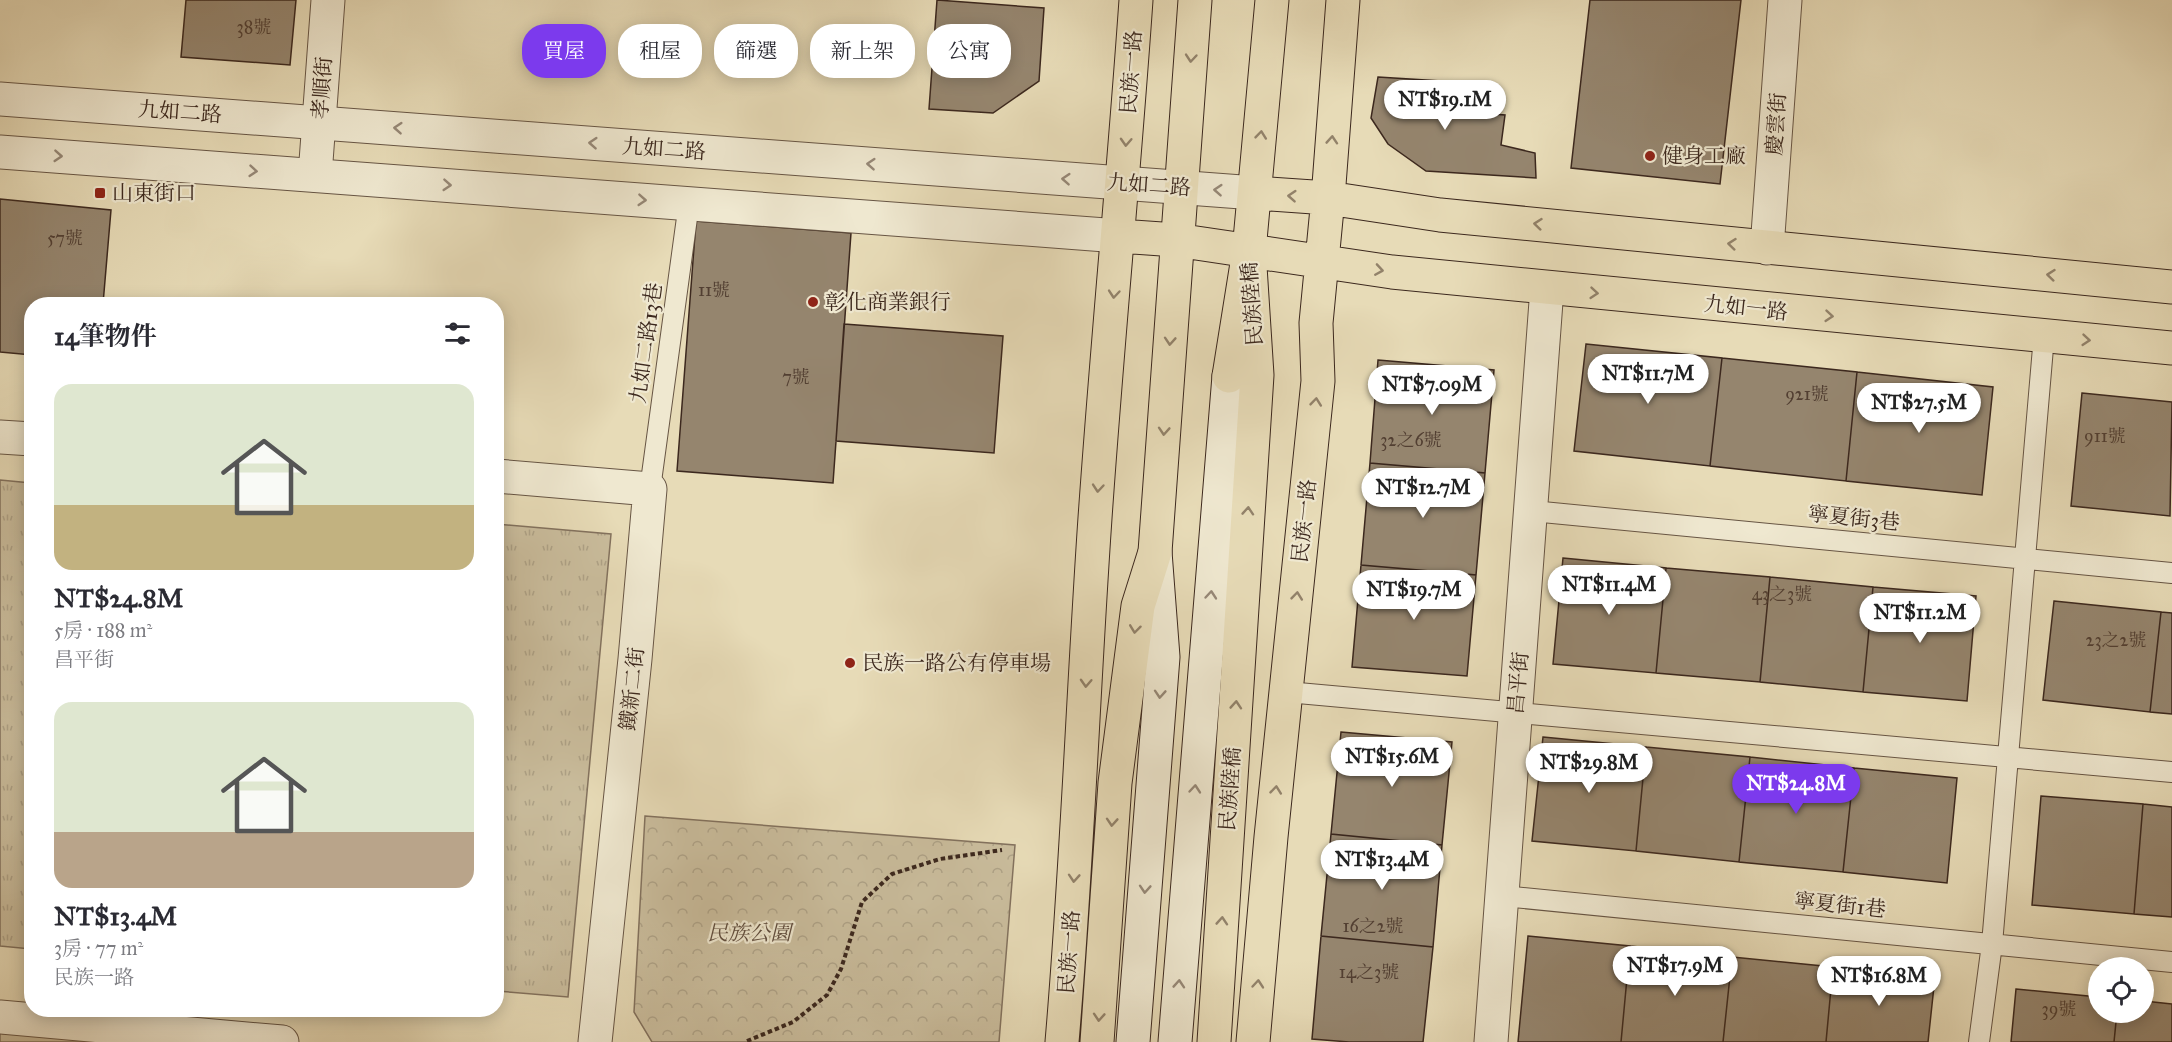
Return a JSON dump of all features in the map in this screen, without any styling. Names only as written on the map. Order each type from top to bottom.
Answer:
[{"type":"main road","name":"民族一路","points":[[1062,1042],[1080,800],[1095,518],[1124,183],[1136,0]]},
{"type":"main road","points":[[1097,1042],[1115,783],[1138,606],[1155,552],[1176,240],[1196,0]]},
{"type":"main road","points":[[1255,193],[1272,0]]},
{"type":"main road","name":"民族一路","points":[[1253,1042],[1318,381],[1316,323],[1343,0]]},
{"type":"main road","name":"九如二路","points":[[1255,193],[1328,198]]},
{"type":"main road","name":"民族陸橋","points":[[1214,1042],[1249,251],[1255,193]]},
{"type":"main road","points":[[1328,198],[1440,214],[2172,287]]},
{"type":"main road","points":[[1119,236],[1176,240],[1321,261]]},
{"type":"main road","name":"九如一路","points":[[1321,261],[1392,272],[1547,288],[2172,348]]},
{"type":"street","name":"孝順街","points":[[315,175],[328,0]]},
{"type":"street","name":"慶雲街","points":[[1767,248],[1785,0]]},
{"type":"street","name":"九如二路","points":[[0,99],[1255,193]]},
{"type":"street","points":[[0,152],[1119,236]]},
{"type":"street","name":"昌平街","points":[[1491,1042],[1547,288]]},
{"type":"street","name":"民族陸橋","points":[[1175,1042],[1243,376]]},
{"type":"street","points":[[0,436],[24,438]]},
{"type":"street","points":[[504,477],[650,489]]},
{"type":"street","name":"鐵新二街","points":[[595,1042],[635,659],[650,489]]},
{"type":"street","points":[[1133,1042],[1163,657],[1155,552]]},
{"type":"street","points":[[0,1017],[282,1042]]},
{"type":"lane","name":"九如二路13巷","points":[[650,489],[689,203]]},
{"type":"lane","points":[[1979,1042],[1992,944],[2044,336]]},
{"type":"lane","name":"寧夏街3巷","points":[[1532,511],[2172,573]]},
{"type":"lane","points":[[1287,692],[2172,772]]},
{"type":"lane","name":"寧夏街1巷","points":[[1503,897],[2172,962]]},
{"type":"path","points":[[747,1041],[792,1022],[827,995],[841,969],[862,902],[892,874],[940,859],[1002,850]]},
{"type":"green space","points":[[0,480],[24,482],[24,948],[0,946]]},
{"type":"green space","points":[[504,525],[611,534],[568,997],[504,992]]},
{"type":"green space","name":"民族公園","points":[[645,816],[1015,845],[999,1042],[652,1042],[634,1012]]},
{"type":"green space","points":[[0,1031],[139,1042],[0,1042]]},
{"type":"building","points":[[186,0],[296,0],[290,65],[181,57]]},
{"type":"building","points":[[937,0],[1044,8],[1039,81],[993,113],[929,109],[931,78],[1011,78],[1011,24],[935,24]]},
{"type":"building","points":[[1590,0],[1741,0],[1720,184],[1571,168]]},
{"type":"building","points":[[1378,77],[1457,82],[1454,111],[1505,115],[1501,145],[1535,153],[1536,178],[1426,171],[1388,144],[1371,118]]},
{"type":"building","points":[[0,199],[111,210],[104,297],[24,297],[24,354],[0,352]]},
{"type":"building","points":[[696,221],[851,233],[833,483],[677,471]]},
{"type":"building","points":[[844,324],[1003,336],[994,453],[836,441]]},
{"type":"building","points":[[1586,344],[1722,358],[1710,466],[1574,451]]},
{"type":"building","points":[[1722,358],[1857,372],[1846,481],[1710,466]]},
{"type":"building","points":[[1378,360],[1494,370],[1485,473],[1370,463]]},
{"type":"building","points":[[1857,372],[1993,387],[1982,495],[1846,481]]},
{"type":"building","points":[[2082,393],[2172,402],[2170,516],[2071,506]]},
{"type":"building","points":[[1370,463],[1485,473],[1476,575],[1361,565]]},
{"type":"building","points":[[1563,558],[1666,568],[1656,673],[1553,664]]},
{"type":"building","points":[[1361,565],[1476,575],[1467,676],[1352,667]]},
{"type":"building","points":[[1666,568],[1770,577],[1760,682],[1656,673]]},
{"type":"building","points":[[1770,577],[1873,587],[1863,692],[1760,682]]},
{"type":"building","points":[[1873,587],[1976,596],[1967,701],[1863,692]]},
{"type":"building","points":[[2054,601],[2161,612],[2150,712],[2043,700]]},
{"type":"building","points":[[2161,612],[2172,613],[2172,714],[2150,712]]},
{"type":"building","points":[[1341,732],[1452,742],[1442,845],[1331,834]]},
{"type":"building","points":[[1543,737],[1646,747],[1636,851],[1532,841]]},
{"type":"building","points":[[1646,747],[1750,757],[1739,862],[1636,851]]},
{"type":"building","points":[[1750,757],[1854,768],[1843,872],[1739,862]]},
{"type":"building","points":[[1854,768],[1957,778],[1947,883],[1843,872]]},
{"type":"building","points":[[2041,796],[2143,804],[2134,914],[2032,905]]},
{"type":"building","points":[[2143,804],[2172,807],[2172,917],[2134,914]]},
{"type":"building","points":[[1331,834],[1442,845],[1433,947],[1321,936]]},
{"type":"building","points":[[1321,936],[1433,947],[1423,1042],[1349,1042],[1312,1039]]},
{"type":"building","points":[[1528,936],[1630,946],[1621,1042],[1518,1042]]},
{"type":"building","points":[[1630,946],[1732,957],[1723,1042],[1621,1042]]},
{"type":"building","points":[[1732,957],[1833,967],[1826,1042],[1723,1042]]},
{"type":"building","points":[[1833,967],[1935,977],[1928,1042],[1826,1042]]},
{"type":"building","points":[[2016,989],[2088,996],[2088,1023],[2116,1023],[2114,1042],[2011,1042]]},
{"type":"building","points":[[2154,1002],[2172,1004],[2172,1042],[2114,1042],[2116,1023],[2154,1023]]},
{"type":"place","name":"健身工廠","points":[[1650,156]]},
{"type":"place","name":"山東街口","points":[[100,193]]},
{"type":"place","name":"彰化商業銀行","points":[[813,302]]},
{"type":"place","name":"民族一路公有停車場","points":[[850,663]]}]
